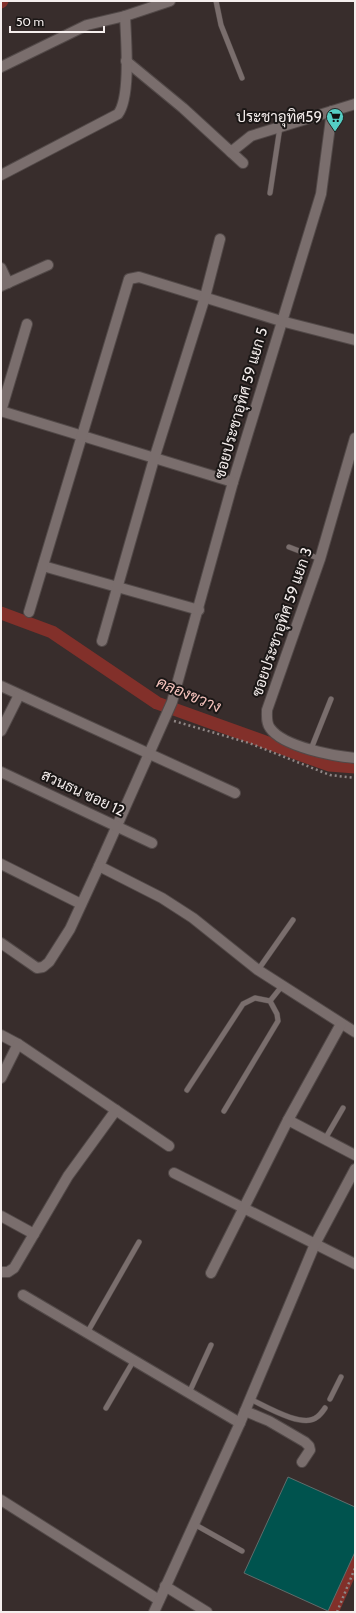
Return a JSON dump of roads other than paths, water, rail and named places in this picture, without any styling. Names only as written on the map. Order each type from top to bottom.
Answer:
[{"type":"street","points":[[1,67],[87,25],[100,20],[125,16],[170,1]]},
{"type":"street","points":[[1,175],[118,114],[124,102],[126,61],[125,16]]},
{"type":"street","points":[[126,61],[183,108],[243,164]]},
{"type":"street","points":[[231,152],[251,136],[355,104]]},
{"type":"street","name":"ซอยประชาอุทิศ 59 แยก 5","points":[[1,943],[38,968],[43,967],[49,962],[70,929],[105,856],[116,825],[169,711],[199,610],[233,482],[321,194],[332,111]]},
{"type":"street","points":[[102,641],[154,458],[205,297],[220,239]]},
{"type":"street","points":[[1,268],[5,284],[48,264]]},
{"type":"street","points":[[29,612],[129,279],[139,277],[281,321],[355,340]]},
{"type":"street","points":[[27,324],[1,411],[233,482]]},
{"type":"street","name":"ซอยประชาอุทิศ 59 แยก 3","points":[[355,438],[320,559],[268,710],[267,717],[271,730],[284,739],[335,756],[355,758]]},
{"type":"street","points":[[43,566],[199,610]]},
{"type":"street","points":[[1,686],[235,793]]},
{"type":"street","points":[[1,731],[19,695]]},
{"type":"street","name":"สวนธน ซอย 12","points":[[1,772],[116,825],[152,844]]},
{"type":"street","points":[[1,864],[81,904]]},
{"type":"street","points":[[99,866],[162,898],[193,918],[258,970],[355,1032]]},
{"type":"street","points":[[211,1273],[288,1120],[341,1024]]},
{"type":"street","points":[[1,1035],[18,1044],[169,1146]]},
{"type":"street","points":[[1,1078],[18,1044]]},
{"type":"street","points":[[1,1272],[8,1272],[14,1268],[68,1176],[116,1110]]},
{"type":"street","points":[[288,1120],[355,1155]]},
{"type":"street","points":[[154,1612],[240,1423],[315,1244],[355,1169]]},
{"type":"street","points":[[174,1172],[355,1264]]},
{"type":"street","points":[[1,1216],[34,1234]]},
{"type":"street","points":[[23,1295],[240,1423]]},
{"type":"street","points":[[245,1411],[268,1421],[305,1442],[309,1446],[310,1450],[302,1462]]},
{"type":"street","points":[[1,1500],[159,1600]]},
{"type":"street","points":[[165,1586],[207,1612]]},
{"type":"lane","points":[[216,1],[221,25],[242,78]]},
{"type":"lane","points":[[270,193],[280,127]]},
{"type":"lane","points":[[289,547],[320,559]]},
{"type":"lane","points":[[311,749],[331,699]]},
{"type":"lane","points":[[258,970],[293,920]]},
{"type":"lane","points":[[270,1001],[282,986]]},
{"type":"lane","points":[[187,1090],[243,1004],[255,998],[270,1001]]},
{"type":"lane","points":[[224,1111],[278,1021],[277,1014],[270,1001]]},
{"type":"lane","points":[[325,1140],[343,1108]]},
{"type":"lane","points":[[87,1333],[139,1242]]},
{"type":"lane","points":[[189,1393],[211,1345]]},
{"type":"lane","points":[[106,1408],[134,1360]]},
{"type":"lane","points":[[330,1398],[341,1377]]},
{"type":"lane","points":[[250,1399],[296,1420],[305,1421],[317,1418],[326,1408]]},
{"type":"lane","points":[[194,1524],[242,1551]]},
{"type":"waterway","name":"คลองขวาง","points":[[1,613],[52,632],[157,703],[329,765],[355,767]]},
{"type":"waterway","points":[[332,1612],[355,1561]]},
{"type":"place","name":"ประชาอุทิศ59","points":[[335,132]]}]
